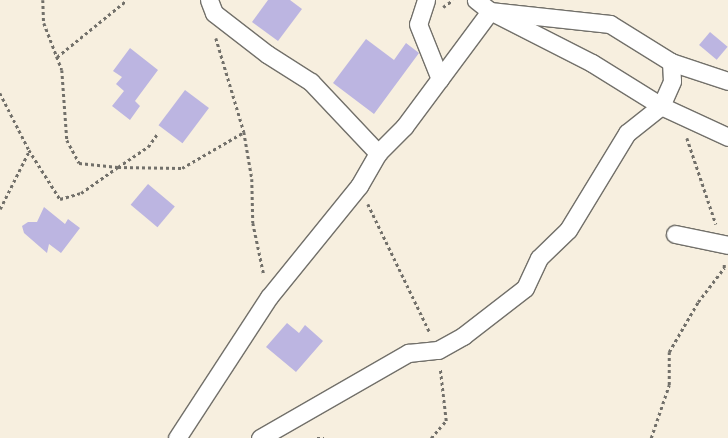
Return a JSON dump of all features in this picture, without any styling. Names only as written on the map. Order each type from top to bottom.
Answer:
[{"type":"street","points":[[426,0],[418,24],[440,79]]},
{"type":"street","points":[[476,0],[490,11],[592,63],[661,106],[728,137]]},
{"type":"street","points":[[212,7],[267,54],[311,82],[378,153]]},
{"type":"street","points":[[177,438],[269,297],[359,186],[378,153],[404,127],[490,11]]},
{"type":"street","points":[[490,11],[610,24],[671,62],[728,82]]},
{"type":"street","points":[[260,438],[408,353],[438,350],[463,336],[525,288],[539,258],[568,230],[626,133],[661,106],[672,81],[671,62]]},
{"type":"street","points":[[675,234],[726,245]]},
{"type":"path","points":[[43,0],[44,23],[62,70],[67,140],[79,163],[118,167],[182,168],[244,132]]},
{"type":"path","points":[[57,57],[127,0]]},
{"type":"path","points":[[212,7],[214,31],[244,132],[252,179],[253,223],[269,297]]},
{"type":"path","points":[[0,93],[29,150],[60,199],[81,193],[148,147],[157,134]]},
{"type":"path","points":[[651,438],[669,385],[669,352],[698,302],[724,268],[726,245],[685,131]]},
{"type":"path","points":[[0,210],[29,150]]},
{"type":"path","points":[[359,186],[438,350],[446,421],[431,438]]},
{"type":"path","points":[[317,438],[324,438]]},
{"type":"building","points":[[268,0],[290,0],[302,9],[278,41],[252,22]]},
{"type":"building","points":[[710,32],[728,47],[717,60],[699,45]]},
{"type":"building","points":[[366,39],[394,60],[406,43],[419,53],[374,114],[333,83]]},
{"type":"building","points":[[130,48],[158,70],[135,101],[140,106],[130,120],[112,106],[124,91],[116,84],[122,77],[113,71]]},
{"type":"building","points":[[185,90],[209,108],[182,143],[159,125]]},
{"type":"building","points":[[148,184],[175,206],[157,227],[131,205]]},
{"type":"building","points":[[44,207],[65,224],[68,219],[80,228],[61,253],[49,244],[47,253],[24,233],[22,226],[28,222],[37,222]]},
{"type":"building","points":[[287,323],[299,333],[305,325],[323,341],[296,372],[266,347]]}]
